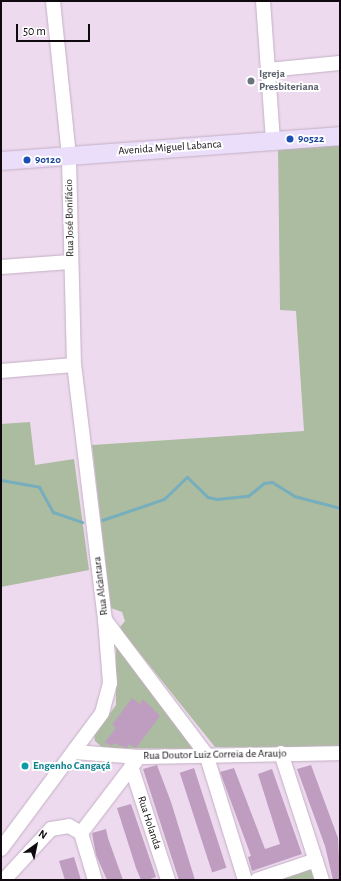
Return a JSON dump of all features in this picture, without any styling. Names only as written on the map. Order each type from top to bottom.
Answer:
[{"type":"main road","name":"Avenida Miguel Labanca","points":[[1,161],[340,136]]},
{"type":"street","name":"Rua José Bonifácio","points":[[53,1],[69,156],[70,262],[74,364]]},
{"type":"street","points":[[263,1],[273,141]]},
{"type":"street","points":[[268,70],[340,63]]},
{"type":"street","points":[[1,267],[70,262]]},
{"type":"street","points":[[1,371],[74,364]]},
{"type":"street","name":"Rua Alcântara","points":[[1,849],[74,752],[107,701],[110,683],[106,620],[74,364]]},
{"type":"street","points":[[106,620],[206,754],[245,880]]},
{"type":"street","points":[[74,752],[135,761]]},
{"type":"street","name":"Rua Doutor Luiz Correia de Araujo","points":[[80,833],[135,761],[206,754],[340,753]]},
{"type":"street","points":[[281,754],[322,880]]},
{"type":"street","name":"Rua Holanda","points":[[135,761],[168,880]]},
{"type":"street","points":[[4,880],[51,829],[69,826],[80,833],[95,880]]},
{"type":"street","points":[[257,880],[316,860]]},
{"type":"green space","points":[[340,143],[340,747],[215,747],[122,631],[120,627],[125,621],[122,612],[111,608],[92,445],[304,431],[296,311],[280,310],[278,147]]},
{"type":"green space","points":[[30,422],[35,465],[74,459],[89,570],[1,587],[1,424]]},
{"type":"green space","points":[[116,643],[199,749],[103,748],[95,741],[94,735],[116,705]]},
{"type":"green space","points":[[312,867],[316,880],[270,880]]},
{"type":"building","points":[[132,698],[140,704],[143,699],[160,716],[136,748],[129,744],[127,748],[114,743],[112,746],[105,742],[116,728],[112,725]]},
{"type":"building","points":[[157,765],[171,802],[195,880],[179,880],[175,868],[143,769]]},
{"type":"building","points":[[311,765],[338,838],[340,880],[333,880],[325,846],[297,769]]},
{"type":"building","points":[[194,768],[226,868],[212,872],[180,773]]},
{"type":"building","points":[[234,768],[265,849],[280,844],[258,774],[272,769],[302,854],[252,871],[248,857],[251,856],[220,772]]},
{"type":"building","points":[[131,804],[156,877],[147,880],[141,880],[136,868],[117,808]]},
{"type":"building","points":[[106,829],[123,880],[107,880],[96,855],[92,833]]},
{"type":"building","points":[[74,857],[81,880],[65,880],[59,861]]},
{"type":"waterway","points":[[102,520],[164,499],[187,477],[208,497],[217,499],[248,496],[264,483],[272,482],[294,496],[340,508]]},
{"type":"waterway","points":[[1,480],[39,487],[53,512],[82,522]]},
{"type":"place","name":"Igreja Presbiteriana","points":[[251,81]]},
{"type":"place","name":"90522","points":[[290,139]]},
{"type":"place","name":"90120","points":[[27,160]]},
{"type":"place","name":"Engenho Cangaçá","points":[[25,766]]}]
